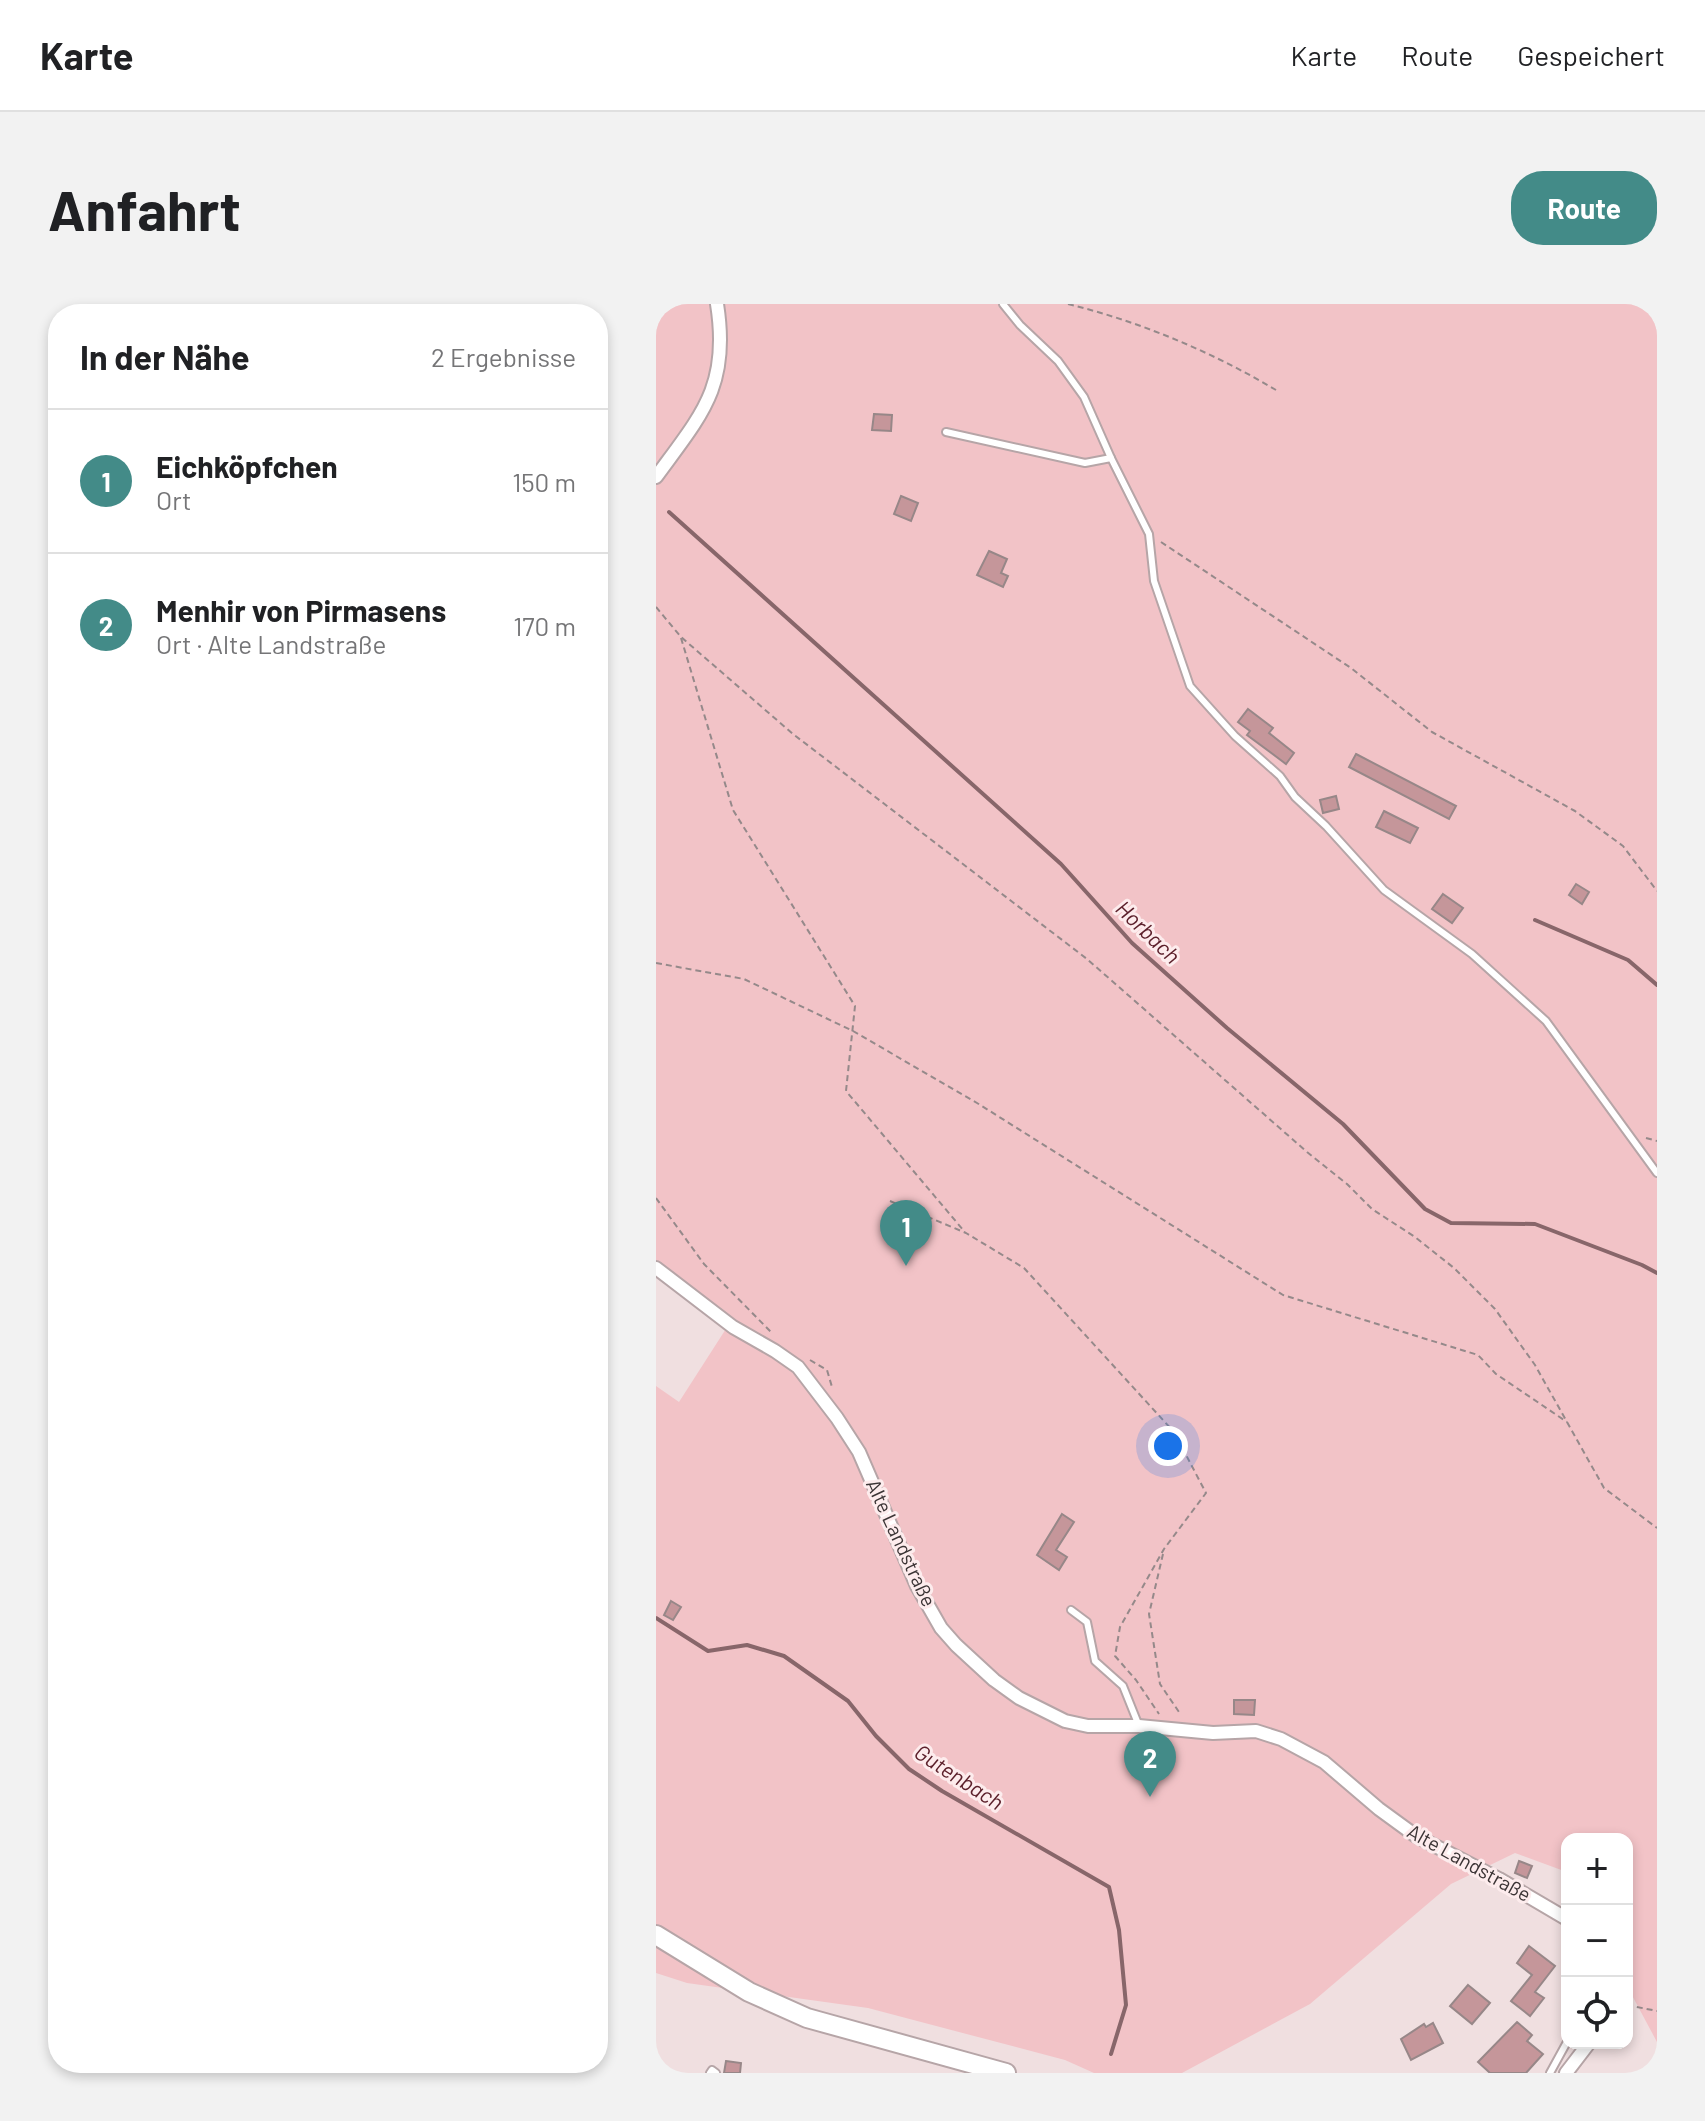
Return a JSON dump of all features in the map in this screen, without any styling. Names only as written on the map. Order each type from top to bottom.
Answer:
[{"type":"main road","points":[[656,1935],[749,1992],[807,2018],[1006,2073]]},
{"type":"street","points":[[656,477],[698,420],[712,394],[722,334],[717,304]]},
{"type":"street","name":"Alte Landstraße","points":[[656,1268],[733,1327],[798,1367],[859,1452],[917,1586],[941,1628],[994,1680],[1046,1713],[1088,1726],[1139,1726],[1193,1732],[1256,1731],[1281,1739],[1308,1752],[1416,1836],[1561,1915]]},
{"type":"street","points":[[1566,2073],[1584,2049]]},
{"type":"lane","points":[[1003,304],[1072,379],[1084,397],[1149,534],[1154,581],[1190,686],[1235,736],[1280,776],[1295,797],[1384,890],[1472,954],[1546,1021],[1657,1173]]},
{"type":"lane","points":[[946,432],[1085,463],[1111,458]]},
{"type":"lane","points":[[1071,1610],[1087,1622],[1095,1661],[1123,1686],[1139,1726]]},
{"type":"lane","points":[[1550,2073],[1563,2049]]},
{"type":"lane","points":[[710,2073],[712,2070],[716,2073]]},
{"type":"path","points":[[1068,304],[1151,330],[1226,361],[1276,390]]},
{"type":"path","points":[[1149,534],[1351,668],[1432,732],[1575,811],[1623,846],[1657,891]]},
{"type":"path","points":[[656,607],[681,637],[793,734],[1087,959],[1372,1209],[1454,1268],[1495,1309],[1535,1365],[1604,1488],[1657,1528]]},
{"type":"path","points":[[681,637],[733,810],[855,1006],[846,1091],[966,1233]]},
{"type":"path","points":[[656,963],[744,979],[853,1031],[990,1111],[1283,1295],[1478,1355],[1496,1374],[1568,1422]]},
{"type":"path","points":[[656,1198],[704,1264],[779,1339]]},
{"type":"path","points":[[890,1201],[966,1233],[1024,1268],[1174,1432],[1206,1493],[1164,1549],[1120,1627],[1115,1656],[1136,1680],[1168,1728]]},
{"type":"path","points":[[802,1356],[827,1370],[831,1385]]},
{"type":"path","points":[[1164,1549],[1149,1614],[1160,1684],[1193,1732]]},
{"type":"path","points":[[1633,2006],[1657,2011]]},
{"type":"shaded area","points":[[656,304],[1657,304],[1657,2042],[1633,1997],[1633,1833],[1561,1833],[1561,1870],[1515,1853],[1451,1884],[1310,2004],[1182,2073],[1094,2073],[1065,2060],[868,2008],[687,1983],[656,1973],[656,1386],[679,1402],[731,1321],[656,1263]]},
{"type":"building","points":[[874,414],[892,415],[891,431],[872,430]]},
{"type":"building","points":[[901,496],[918,503],[911,521],[894,514]]},
{"type":"building","points":[[989,551],[1007,559],[1001,573],[1008,576],[1003,587],[977,575]]},
{"type":"building","points":[[1248,709],[1273,728],[1269,733],[1294,753],[1286,764],[1247,735],[1250,731],[1238,722]]},
{"type":"building","points":[[1356,754],[1456,806],[1449,819],[1349,767]]},
{"type":"building","points":[[1336,796],[1339,809],[1323,813],[1320,800]]},
{"type":"building","points":[[1384,811],[1418,828],[1410,843],[1376,827]]},
{"type":"building","points":[[1576,884],[1589,892],[1582,904],[1569,895]]},
{"type":"building","points":[[1443,894],[1463,908],[1452,923],[1432,909]]},
{"type":"building","points":[[1062,1514],[1074,1522],[1056,1550],[1067,1557],[1059,1570],[1037,1555]]},
{"type":"building","points":[[671,1601],[681,1607],[673,1620],[664,1615]]},
{"type":"building","points":[[1234,1700],[1255,1700],[1254,1715],[1234,1714]]},
{"type":"building","points":[[1519,1861],[1532,1866],[1527,1878],[1515,1873]]},
{"type":"building","points":[[1529,1946],[1555,1966],[1535,1992],[1544,1998],[1530,2016],[1511,2001],[1532,1975],[1517,1963]]},
{"type":"building","points":[[1468,1985],[1490,2003],[1472,2024],[1450,2006]]},
{"type":"building","points":[[1517,2022],[1532,2035],[1527,2041],[1543,2054],[1526,2073],[1490,2073],[1478,2062]]},
{"type":"building","points":[[1433,2023],[1443,2043],[1411,2060],[1401,2039],[1424,2024],[1426,2027]]},
{"type":"building","points":[[726,2061],[741,2063],[740,2073],[724,2073]]},
{"type":"waterway","name":"Horbach","points":[[669,512],[1061,864],[1132,943],[1227,1028],[1343,1124],[1425,1209],[1451,1223],[1535,1224],[1657,1273]]},
{"type":"waterway","points":[[1535,920],[1628,960],[1657,985]]},
{"type":"waterway","name":"Gutenbach","points":[[656,1618],[708,1651],[747,1645],[784,1656],[848,1701],[876,1736],[909,1769],[1109,1887],[1119,1930],[1126,2005],[1111,2054]]},
{"type":"place","name":"Eichköpfchen","points":[[906,1266]]},
{"type":"place","name":"Menhir von Pirmasens","points":[[1150,1797]]}]
